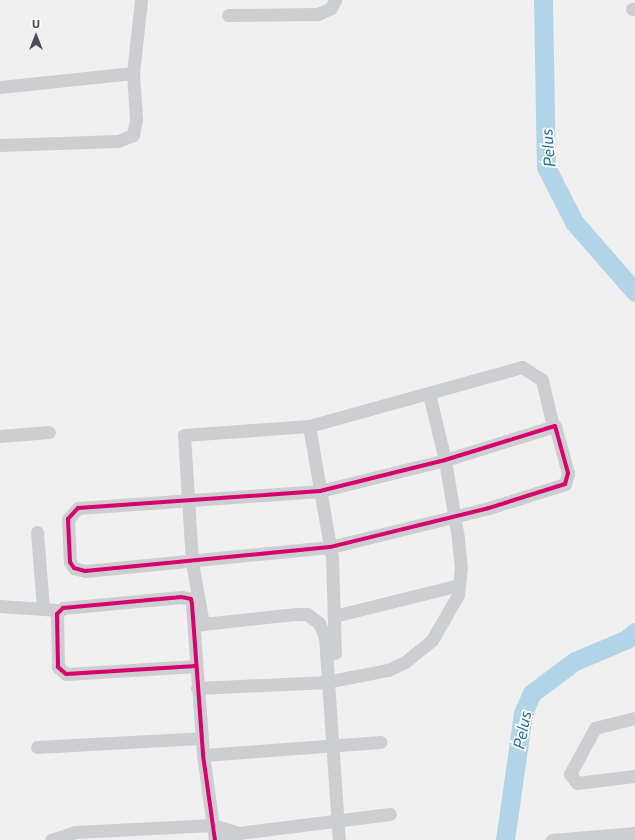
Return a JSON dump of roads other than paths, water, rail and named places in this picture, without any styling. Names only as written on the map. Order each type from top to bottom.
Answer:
[{"type":"street","points":[[0,144],[128,139],[136,130],[133,73],[140,0]]},
{"type":"street","points":[[228,15],[318,14],[330,8],[335,0]]},
{"type":"street","points":[[0,87],[133,73]]},
{"type":"street","points":[[215,840],[203,755],[197,688],[196,666],[198,624],[192,562],[187,501],[184,435],[309,426],[522,367],[542,380],[553,426],[557,428],[568,473],[565,484],[455,517],[330,547],[192,562],[85,571],[74,568],[70,562],[67,535],[68,519],[78,508],[187,501],[320,490],[445,460],[553,426]]},
{"type":"street","points":[[197,688],[332,681],[388,670],[422,650],[449,615],[459,585],[461,568],[455,517],[445,460],[429,394]]},
{"type":"street","points":[[309,426],[330,547],[334,616],[332,681],[339,840]]},
{"type":"street","points":[[0,436],[50,432]]},
{"type":"street","points":[[37,532],[42,609]]},
{"type":"street","points":[[334,616],[459,585]]},
{"type":"street","points":[[0,606],[59,610],[188,598],[198,624]]},
{"type":"street","points":[[59,610],[58,667],[66,674],[196,666]]},
{"type":"street","points":[[198,624],[291,614],[313,617],[325,637],[332,681]]},
{"type":"street","points":[[635,718],[595,728],[570,774],[577,784],[635,776]]},
{"type":"street","points":[[37,747],[201,738]]},
{"type":"street","points":[[203,755],[335,744],[381,742]]},
{"type":"street","points":[[222,840],[239,833],[339,818],[390,814]]},
{"type":"street","points":[[51,840],[213,825],[239,833]]},
{"type":"street","points":[[552,840],[635,833]]},
{"type":"waterway","name":"Pelus","points":[[543,0],[546,167],[574,222],[635,292]]},
{"type":"waterway","name":"Pelus","points":[[505,840],[523,713],[532,693],[575,661],[627,639],[635,632]]}]
